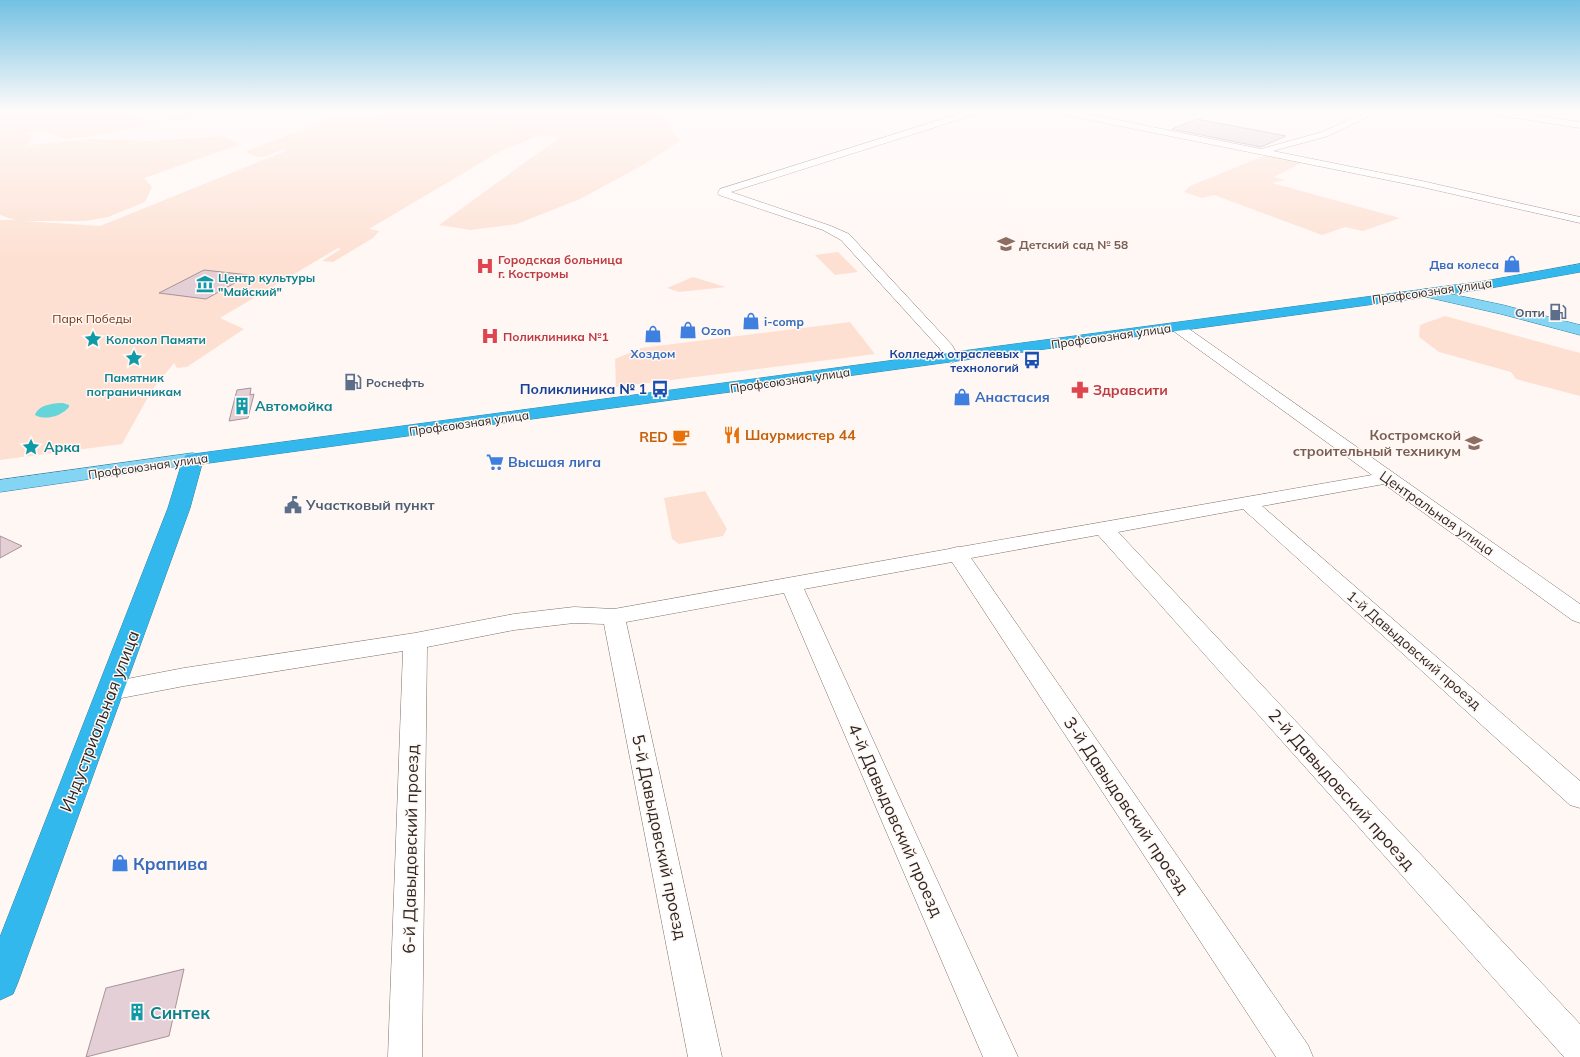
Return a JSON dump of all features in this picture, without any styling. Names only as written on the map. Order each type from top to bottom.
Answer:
[{"type":"highway","name":"Профсоюзная улица","points":[[193,459],[1177,327],[1471,286],[1580,268]]},
{"type":"highway","name":"Индустриальная улица","points":[[0,982],[179,508],[193,459]]},
{"type":"main road","points":[[1471,286],[1503,310]]},
{"type":"main road","points":[[1428,292],[1580,330]]},
{"type":"main road","name":"Профсоюзная улица","points":[[0,486],[193,459]]},
{"type":"street","points":[[819,160],[724,190],[723,193],[827,228],[845,237],[947,348],[951,358]]},
{"type":"street","points":[[1303,160],[1422,184],[1490,201],[1580,220]]},
{"type":"street","name":"Центральная улица","points":[[1177,327],[1580,615]]},
{"type":"street","points":[[111,691],[184,677],[415,641],[529,620],[574,615],[614,617],[957,553],[1104,529],[1388,478]]},
{"type":"street","name":"1-й Давыдовский проезд","points":[[1247,503],[1580,797]]},
{"type":"street","name":"2-й Давыдовский проезд","points":[[1104,529],[1580,1049]]},
{"type":"street","name":"3-й Давыдовский проезд","points":[[957,553],[1296,1057]]},
{"type":"street","name":"4-й Давыдовский проезд","points":[[791,584],[1001,1057]]},
{"type":"street","name":"5-й Давыдовский проезд","points":[[614,617],[705,1057]]},
{"type":"street","name":"6-й Давыдовский проезд","points":[[405,1057],[415,641]]},
{"type":"green space","name":"Парк Победы","points":[[0,160],[194,160],[144,178],[152,187],[145,202],[108,217],[85,221],[23,221],[100,226],[262,160],[485,160],[369,229],[379,231],[373,238],[333,262],[322,261],[341,249],[338,248],[220,318],[244,329],[187,367],[177,368],[174,363],[152,390],[122,444],[0,460],[0,220],[15,220],[0,215]]},
{"type":"green space","name":"Парк Победы","points":[[528,160],[650,160],[580,199],[517,224],[470,230],[439,225]]},
{"type":"green space","points":[[1253,160],[1294,160],[1303,162],[1274,177],[1285,180],[1272,183],[1400,218],[1363,231],[1345,227],[1322,235],[1214,195],[1202,198],[1184,192],[1190,186]]},
{"type":"green space","points":[[838,252],[858,272],[835,275],[815,255]]},
{"type":"green space","points":[[693,277],[726,287],[679,292],[667,288]]},
{"type":"green space","points":[[1445,316],[1580,353],[1580,396],[1516,379],[1511,372],[1439,352],[1419,337],[1420,325]]},
{"type":"green space","points":[[850,322],[875,354],[616,387],[615,359],[641,348]]},
{"type":"green space","points":[[705,491],[727,529],[723,536],[679,544],[672,539],[664,498]]},
{"type":"water","points":[[63,403],[69,405],[69,407],[58,415],[44,418],[35,415],[39,409],[43,407],[51,404]]},
{"type":"building","name":"Центр культуры \"Майский\"","points":[[204,270],[249,275],[206,299],[159,293]]},
{"type":"building","name":"Автомойка","points":[[251,388],[250,395],[254,394],[248,418],[229,421],[237,390]]},
{"type":"building","points":[[0,536],[22,546],[0,558]]},
{"type":"building","name":"Синтек","points":[[184,969],[169,1036],[86,1057],[106,988]]},
{"type":"place","name":"Детский сад № 58","points":[[1006,244]]},
{"type":"place","name":"Два колеса","points":[[1512,264]]},
{"type":"place","name":"Городская больница г. Костромы","points":[[485,266]]},
{"type":"place","name":"Центр культуры \"Майский\"","points":[[205,284]]},
{"type":"place","name":"Опти","points":[[1558,312]]},
{"type":"place","name":"i-comp","points":[[751,321]]},
{"type":"place","name":"Ozon","points":[[688,330]]},
{"type":"place","name":"Хоздом","points":[[653,334]]},
{"type":"place","name":"Поликлиника №1","points":[[490,336]]},
{"type":"place","name":"Колокол Памяти","points":[[93,339]]},
{"type":"place","name":"Памятник пограничникам","points":[[134,358]]},
{"type":"place","name":"Колледж отраслевых технологий","points":[[1032,360]]},
{"type":"place","name":"Роснефть","points":[[353,382]]},
{"type":"place","name":"Поликлиника № 1","points":[[660,389]]},
{"type":"place","name":"Здравсити","points":[[1080,390]]},
{"type":"place","name":"Анастасия","points":[[962,397]]},
{"type":"place","name":"Автомойка","points":[[242,406]]},
{"type":"place","name":"Шаурмистер 44","points":[[732,435]]},
{"type":"place","name":"RED","points":[[681,437]]},
{"type":"place","name":"Костромской строительный техникум","points":[[1474,443]]},
{"type":"place","name":"Арка","points":[[31,447]]},
{"type":"place","name":"Высшая лига","points":[[495,462]]},
{"type":"place","name":"Участковый пункт","points":[[293,505]]},
{"type":"place","name":"Крапива","points":[[120,863]]},
{"type":"place","name":"Синтек","points":[[137,1012]]}]
